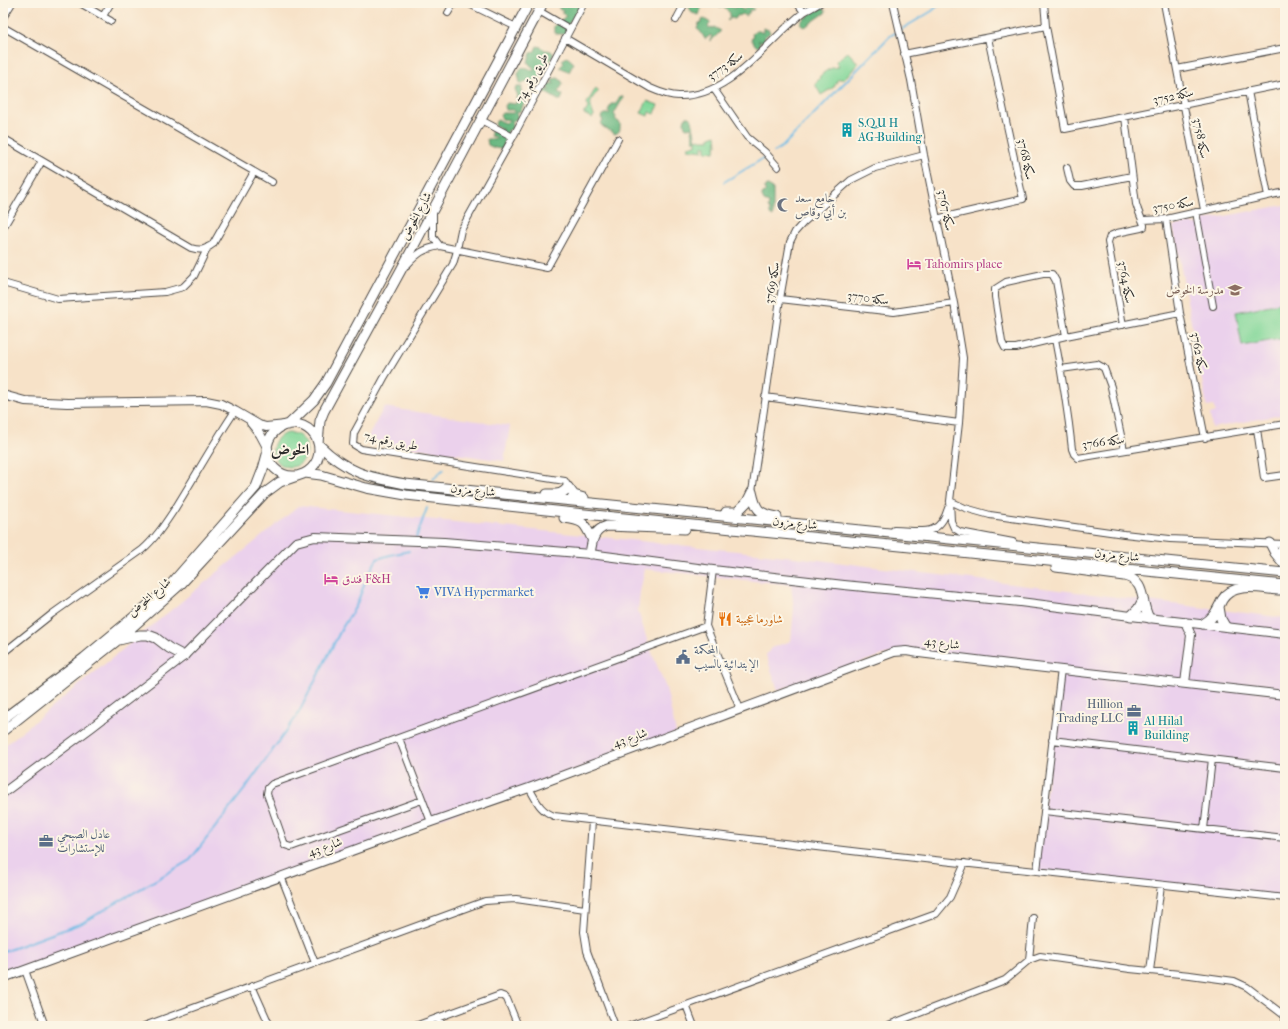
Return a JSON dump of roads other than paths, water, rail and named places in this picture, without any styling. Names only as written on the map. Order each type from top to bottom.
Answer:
[{"type":"main road","name":"شارع الخوض","points":[[287,425],[314,400],[326,383],[529,3]]},
{"type":"main road","name":"شارع الخوض","points":[[319,444],[320,421],[324,411],[541,7]]},
{"type":"main road","points":[[296,424],[310,430],[319,444],[317,462],[304,474],[295,476],[286,475],[273,466],[269,458],[268,450],[270,439],[276,430],[287,425],[296,424]]},
{"type":"main road","name":"شارع مزون","points":[[319,444],[331,457],[346,467],[375,479],[405,484],[1285,573]]},
{"type":"main road","name":"شارع الخوض","points":[[3,719],[84,658],[164,592],[256,486],[263,469],[268,450]]},
{"type":"main road","name":"شارع الخوض","points":[[3,731],[118,640],[181,584],[265,493],[280,482],[304,474]]},
{"type":"main road","name":"شارع مزون","points":[[304,474],[321,475],[384,492],[489,504],[1285,585]]},
{"type":"main road","points":[[516,496],[530,493],[558,494],[568,488],[574,495],[580,498],[629,504],[654,509],[738,512],[747,502],[752,492]]},
{"type":"main road","points":[[752,492],[755,505],[759,510],[767,515],[822,527]]},
{"type":"main road","points":[[489,504],[508,511],[579,520],[586,525],[592,539]]},
{"type":"main road","points":[[590,554],[592,539],[599,530],[607,526],[688,529],[704,526]]},
{"type":"main road","points":[[1270,542],[1275,553],[1284,563]]},
{"type":"main road","points":[[1284,563],[1281,558],[1281,551],[1285,544]]},
{"type":"main road","points":[[1030,558],[1036,563],[1044,566],[1128,577],[1136,581],[1140,588],[1145,609],[1149,618]]},
{"type":"main road","points":[[1203,624],[1212,617],[1224,597],[1236,589],[1246,588],[1285,591]]},
{"type":"main road","points":[[1131,616],[1138,609],[1143,600]]},
{"type":"main road","points":[[1219,607],[1221,619],[1225,626]]},
{"type":"main road","points":[[118,640],[140,635],[148,635],[156,638],[184,656]]},
{"type":"street","points":[[3,16],[11,3]]},
{"type":"street","points":[[80,3],[111,21]]},
{"type":"street","points":[[103,16],[111,3]]},
{"type":"street","points":[[448,13],[454,3]]},
{"type":"street","points":[[467,3],[516,27]]},
{"type":"street","name":"طريق رقم 74","points":[[568,488],[565,481],[361,449],[353,444],[354,433],[384,378],[453,264],[461,230],[513,137],[584,3]]},
{"type":"street","points":[[676,20],[684,3]]},
{"type":"street","points":[[797,3],[804,12]]},
{"type":"street","name":"سكة 3773","points":[[565,38],[659,92],[678,96],[704,93],[714,89],[744,67],[804,12],[820,3]]},
{"type":"street","name":"سكة 3767","points":[[893,3],[911,80],[936,219],[954,303],[963,358],[959,423],[950,501]]},
{"type":"street","points":[[904,54],[1046,26],[1044,3]]},
{"type":"street","name":"سكة 3758","points":[[1164,3],[1204,210]]},
{"type":"street","points":[[541,7],[570,29]]},
{"type":"street","name":"سكة 3752","points":[[1046,26],[1065,129],[1285,84]]},
{"type":"street","points":[[3,27],[272,182]]},
{"type":"street","name":"سكة 3768","points":[[936,219],[1023,199],[988,38]]},
{"type":"street","points":[[1177,69],[1285,48]]},
{"type":"street","points":[[714,89],[747,137],[765,152],[778,167]]},
{"type":"street","points":[[1248,91],[1268,196]]},
{"type":"street","name":"سكة 3750","points":[[1125,117],[1132,176],[1138,210],[1143,220],[1166,219],[1285,192]]},
{"type":"street","points":[[481,120],[513,137]]},
{"type":"street","points":[[3,138],[191,248],[198,250],[208,248]]},
{"type":"street","points":[[401,270],[418,254],[428,248],[440,246],[547,268],[618,139]]},
{"type":"street","name":"سكة 3769","points":[[752,492],[765,397],[790,242],[804,222],[851,180],[875,168],[924,155]]},
{"type":"street","points":[[3,228],[42,161]]},
{"type":"street","points":[[1067,168],[1070,182],[1074,186],[1082,186],[1132,176]]},
{"type":"street","points":[[3,283],[58,299],[166,292],[183,287],[194,276],[208,248],[213,244],[254,172]]},
{"type":"street","points":[[433,210],[432,225],[434,237],[440,246]]},
{"type":"street","points":[[1196,212],[1213,306]]},
{"type":"street","name":"سكة 3762","points":[[1166,219],[1180,313],[1205,438]]},
{"type":"street","name":"سكة 3764","points":[[1123,325],[1108,242],[1110,236],[1117,233],[1144,227],[1143,220]]},
{"type":"street","points":[[1066,336],[1056,280],[1052,274],[1043,274],[1006,282],[995,289],[1002,342],[1006,348],[1016,348],[1066,336],[1180,313]]},
{"type":"street","name":"سكة 3770","points":[[780,299],[894,312],[954,303]]},
{"type":"street","name":"سكة 3766","points":[[1055,339],[1068,414],[1072,450],[1078,458],[1205,438]]},
{"type":"street","points":[[1061,369],[1098,364],[1104,368],[1111,387],[1124,450]]},
{"type":"street","points":[[3,395],[25,401],[67,403],[206,401],[222,404],[259,425],[266,427],[287,425]]},
{"type":"street","points":[[765,397],[959,423]]},
{"type":"street","points":[[3,652],[52,614],[142,550],[152,541],[189,486],[235,411]]},
{"type":"street","points":[[246,418],[260,434],[268,450]]},
{"type":"street","points":[[1205,438],[1285,424]]},
{"type":"street","points":[[1258,429],[1264,478],[1285,475]]},
{"type":"street","points":[[872,532],[890,530],[927,530],[935,528],[944,520],[950,501]]},
{"type":"street","points":[[950,501],[965,508],[990,515],[1055,525],[1170,539],[1270,542],[1285,544]]},
{"type":"street","points":[[950,501],[951,521],[954,528],[960,532],[1010,541],[1028,547]]},
{"type":"street","points":[[3,794],[184,656],[296,542],[315,537],[444,542],[590,554],[713,570],[844,585],[1020,602],[1285,634]]},
{"type":"street","points":[[713,570],[706,626],[740,709]]},
{"type":"street","points":[[1185,622],[1191,635],[1185,683]]},
{"type":"street","points":[[1191,635],[1203,624]]},
{"type":"street","points":[[422,800],[291,847],[284,845],[268,795],[268,789],[272,784],[706,626]]},
{"type":"street","name":"شارع 43","points":[[3,978],[280,876],[529,788],[894,652],[919,652],[1285,695]]},
{"type":"street","points":[[1037,871],[1061,669]]},
{"type":"street","points":[[399,738],[431,822]]},
{"type":"street","points":[[1052,740],[1285,768]]},
{"type":"street","points":[[1204,829],[1212,759]]},
{"type":"street","points":[[529,788],[541,808],[545,812],[554,816],[1285,898]]},
{"type":"street","points":[[1044,811],[1285,838]]},
{"type":"street","points":[[592,821],[584,932],[587,951],[615,1026]]},
{"type":"street","points":[[629,1026],[936,914],[950,897],[965,863]]},
{"type":"street","points":[[280,876],[315,963]]},
{"type":"street","points":[[1150,971],[1161,885]]},
{"type":"street","points":[[144,1026],[485,901],[516,899],[586,909]]},
{"type":"street","points":[[1029,960],[1033,918]]},
{"type":"street","points":[[887,1026],[1005,980],[1029,960],[1040,956],[1234,981],[1246,987],[1285,1016]]},
{"type":"street","points":[[25,970],[45,1026]]},
{"type":"street","points":[[252,986],[270,1026]]},
{"type":"street","points":[[415,1026],[500,996],[507,999],[518,1026]]},
{"type":"street","points":[[686,1005],[694,1026]]},
{"type":"street","points":[[1285,1008],[1285,1021]]},
{"type":"street","points":[[439,1017],[442,1026]]},
{"type":"waterway","points":[[774,152],[783,146],[890,36],[932,11],[941,3]]},
{"type":"waterway","points":[[724,182],[764,158]]},
{"type":"waterway","points":[[433,479],[444,469]]},
{"type":"waterway","points":[[416,538],[427,508]]},
{"type":"waterway","points":[[3,952],[82,923],[190,860],[244,790],[297,716],[342,628],[356,606],[367,577],[377,559],[409,551]]},
{"type":"place","name":"S.Q.U H AG-Building","points":[[847,130]]},
{"type":"place","name":"جامع سعد بن أبي وقاص","points":[[784,205]]},
{"type":"place","name":"Tahomirs place","points":[[914,264]]},
{"type":"place","name":"مدرسة الخوض","points":[[1235,290]]},
{"type":"place","name":"فندق F&H","points":[[331,579]]},
{"type":"place","name":"VIVA Hypermarket","points":[[423,592]]},
{"type":"place","name":"شاورما عجيبة","points":[[725,619]]},
{"type":"place","name":"المحكمة الإبتدائية بالسيب","points":[[683,657]]},
{"type":"place","name":"Hillion Trading LLC","points":[[1134,711]]},
{"type":"place","name":"Al Hilal Building","points":[[1133,728]]},
{"type":"place","name":"عادل الصبحي للإستشارات","points":[[46,841]]},
{"type":"district","name":"الخوض","points":[[290,449]]}]
